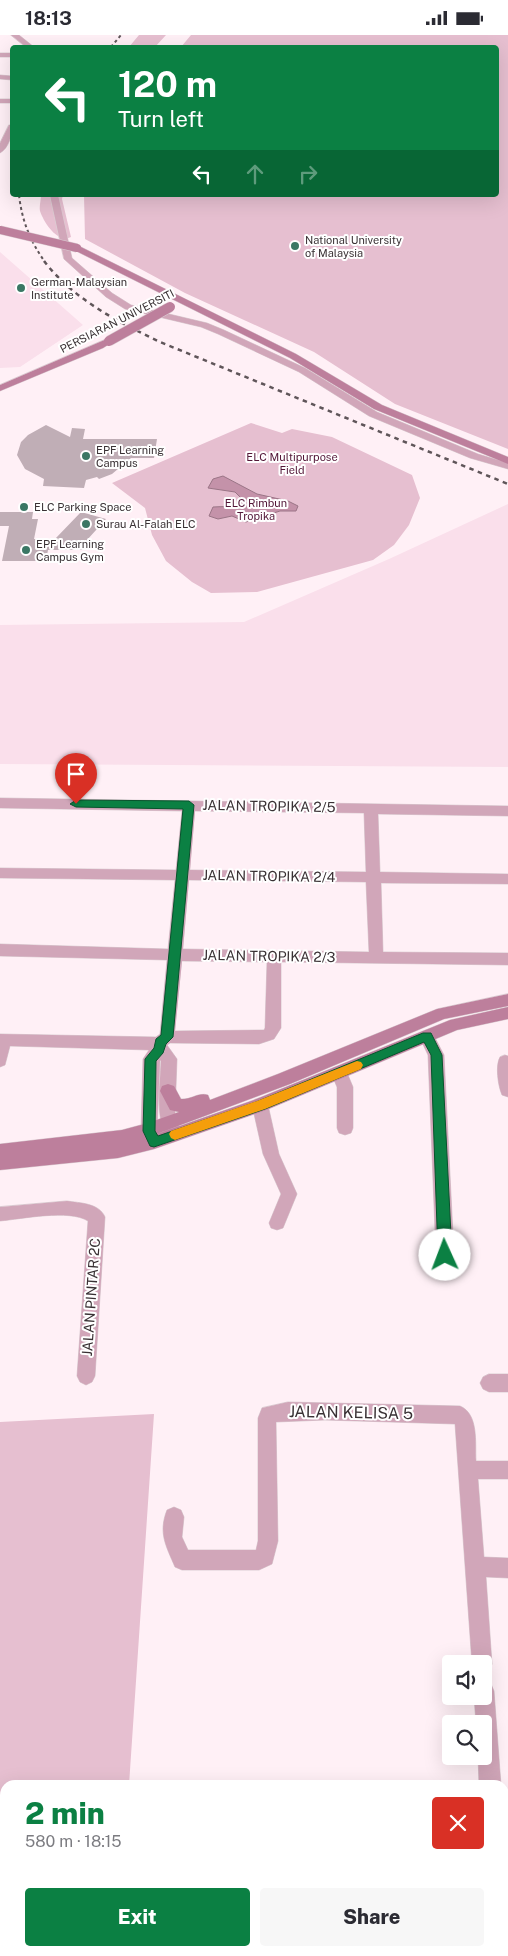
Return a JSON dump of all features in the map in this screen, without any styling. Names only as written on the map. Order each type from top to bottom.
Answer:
[{"type":"street","points":[[15,35],[28,45]]},
{"type":"street","points":[[0,151],[10,130]]},
{"type":"street","points":[[54,197],[68,259],[109,295],[128,307],[204,325],[221,332],[302,370],[373,414],[474,457],[508,466]]},
{"type":"street","points":[[0,230],[77,248],[293,355],[378,407],[508,461]]},
{"type":"street","name":"PERSIARAN UNIVERSITI","points":[[0,387],[15,383],[87,353],[185,300]]},
{"type":"street","name":"PERSIARAN UNIVERSITI","points":[[0,379],[33,374]]},
{"type":"street","name":"JALAN TROPIKA 2/5","points":[[0,803],[508,811]]},
{"type":"street","points":[[152,1136],[151,1059],[162,1043],[175,955],[189,805]]},
{"type":"street","points":[[371,808],[376,957]]},
{"type":"street","name":"JALAN TROPIKA 2/4","points":[[0,873],[508,879]]},
{"type":"street","name":"JALAN TROPIKA 2/3","points":[[0,950],[175,955],[508,959]]},
{"type":"street","points":[[0,1061],[2,1040],[162,1043],[259,1039],[269,1035],[274,1028],[274,956]]},
{"type":"street","points":[[0,1163],[118,1151],[442,1013],[508,999]]},
{"type":"street","points":[[171,1129],[260,1105],[456,1025],[508,1013]]},
{"type":"street","points":[[427,1036],[436,1055],[445,1255]]},
{"type":"street","points":[[162,1043],[170,1059],[167,1113],[171,1129]]},
{"type":"street","points":[[168,1091],[174,1103],[187,1106],[311,1059],[326,1061]]},
{"type":"street","points":[[505,1061],[508,1090]]},
{"type":"street","points":[[339,1073],[345,1087],[345,1128]]},
{"type":"street","points":[[260,1105],[271,1153],[289,1194],[277,1223]]},
{"type":"street","points":[[0,1151],[122,1137],[152,1136]]},
{"type":"street","name":"JALAN PINTAR 2C","points":[[0,1214],[67,1209],[87,1211],[97,1217],[86,1376]]},
{"type":"street","points":[[489,1383],[508,1383]]},
{"type":"street","name":"JALAN KELISA 5","points":[[174,1517],[172,1538],[182,1560],[259,1561],[265,1557],[268,1541],[267,1417],[272,1412],[325,1411],[460,1415],[464,1420],[481,1655]]},
{"type":"street","points":[[468,1470],[508,1470]]},
{"type":"street","points":[[476,1567],[508,1568]]},
{"type":"street","points":[[485,1705],[490,1780]]},
{"type":"shaded area","name":"German-Malaysian Institute","points":[[0,252],[83,325],[20,367],[0,368]]},
{"type":"shaded area","points":[[223,476],[257,494],[288,501],[298,506],[296,511],[280,511],[246,522],[232,516],[218,519],[209,516],[213,507],[237,506],[243,500],[235,492],[208,488],[213,479]]},
{"type":"shaded area","points":[[508,504],[508,767],[0,764],[0,625],[244,622],[389,559]]},
{"type":"green space","points":[[139,35],[166,35],[157,45],[131,45]]},
{"type":"green space","name":"National University of Malaysia","points":[[191,35],[508,35],[508,449],[395,404],[314,352],[185,293],[85,239],[84,197],[499,197],[499,45],[183,45]]},
{"type":"green space","points":[[41,197],[62,197],[71,237],[61,238],[52,231],[45,221],[40,208]]},
{"type":"green space","name":"ELC Rimbun Tropika","points":[[251,423],[282,433],[292,429],[332,437],[412,475],[420,498],[409,525],[394,545],[373,560],[257,592],[211,593],[192,582],[166,561],[152,535],[145,508],[112,483]]},
{"type":"green space","points":[[154,1414],[129,1780],[0,1780],[0,1422]]},
{"type":"building","name":"EPF Learning Campus","points":[[46,425],[70,437],[72,428],[85,429],[83,439],[157,439],[154,458],[131,458],[112,474],[99,479],[97,477],[86,480],[84,488],[43,486],[44,479],[25,469],[17,455],[21,442],[28,435]]},
{"type":"building","points":[[0,512],[33,512],[32,519],[38,519],[34,539],[55,539],[81,512],[106,519],[87,540],[85,550],[48,550],[46,561],[2,561],[9,526],[0,526]]},
{"type":"railway","points":[[113,45],[121,35]]},
{"type":"railway","points":[[19,197],[28,230],[45,262]]},
{"type":"railway","points":[[44,261],[68,287],[82,298],[112,318],[160,342],[508,484]]},
{"type":"slow traffic","points":[[175,1134],[260,1105],[357,1065]]},
{"type":"place","name":"National University of Malaysia","points":[[295,246]]},
{"type":"place","name":"German-Malaysian Institute","points":[[21,288]]},
{"type":"place","name":"EPF Learning Campus","points":[[86,456]]},
{"type":"place","name":"ELC Parking Space","points":[[24,507]]},
{"type":"place","name":"Surau Al-Falah ELC","points":[[86,524]]},
{"type":"place","name":"EPF Learning Campus Gym","points":[[26,550]]},
{"type":"route","points":[[76,804],[189,805],[167,1037],[160,1042],[159,1049],[151,1059],[149,1131],[154,1142],[260,1105],[427,1036],[436,1055],[445,1255]]},
{"type":"park label","name":"ELC Multipurpose Field","points":[[292,463]]}]
